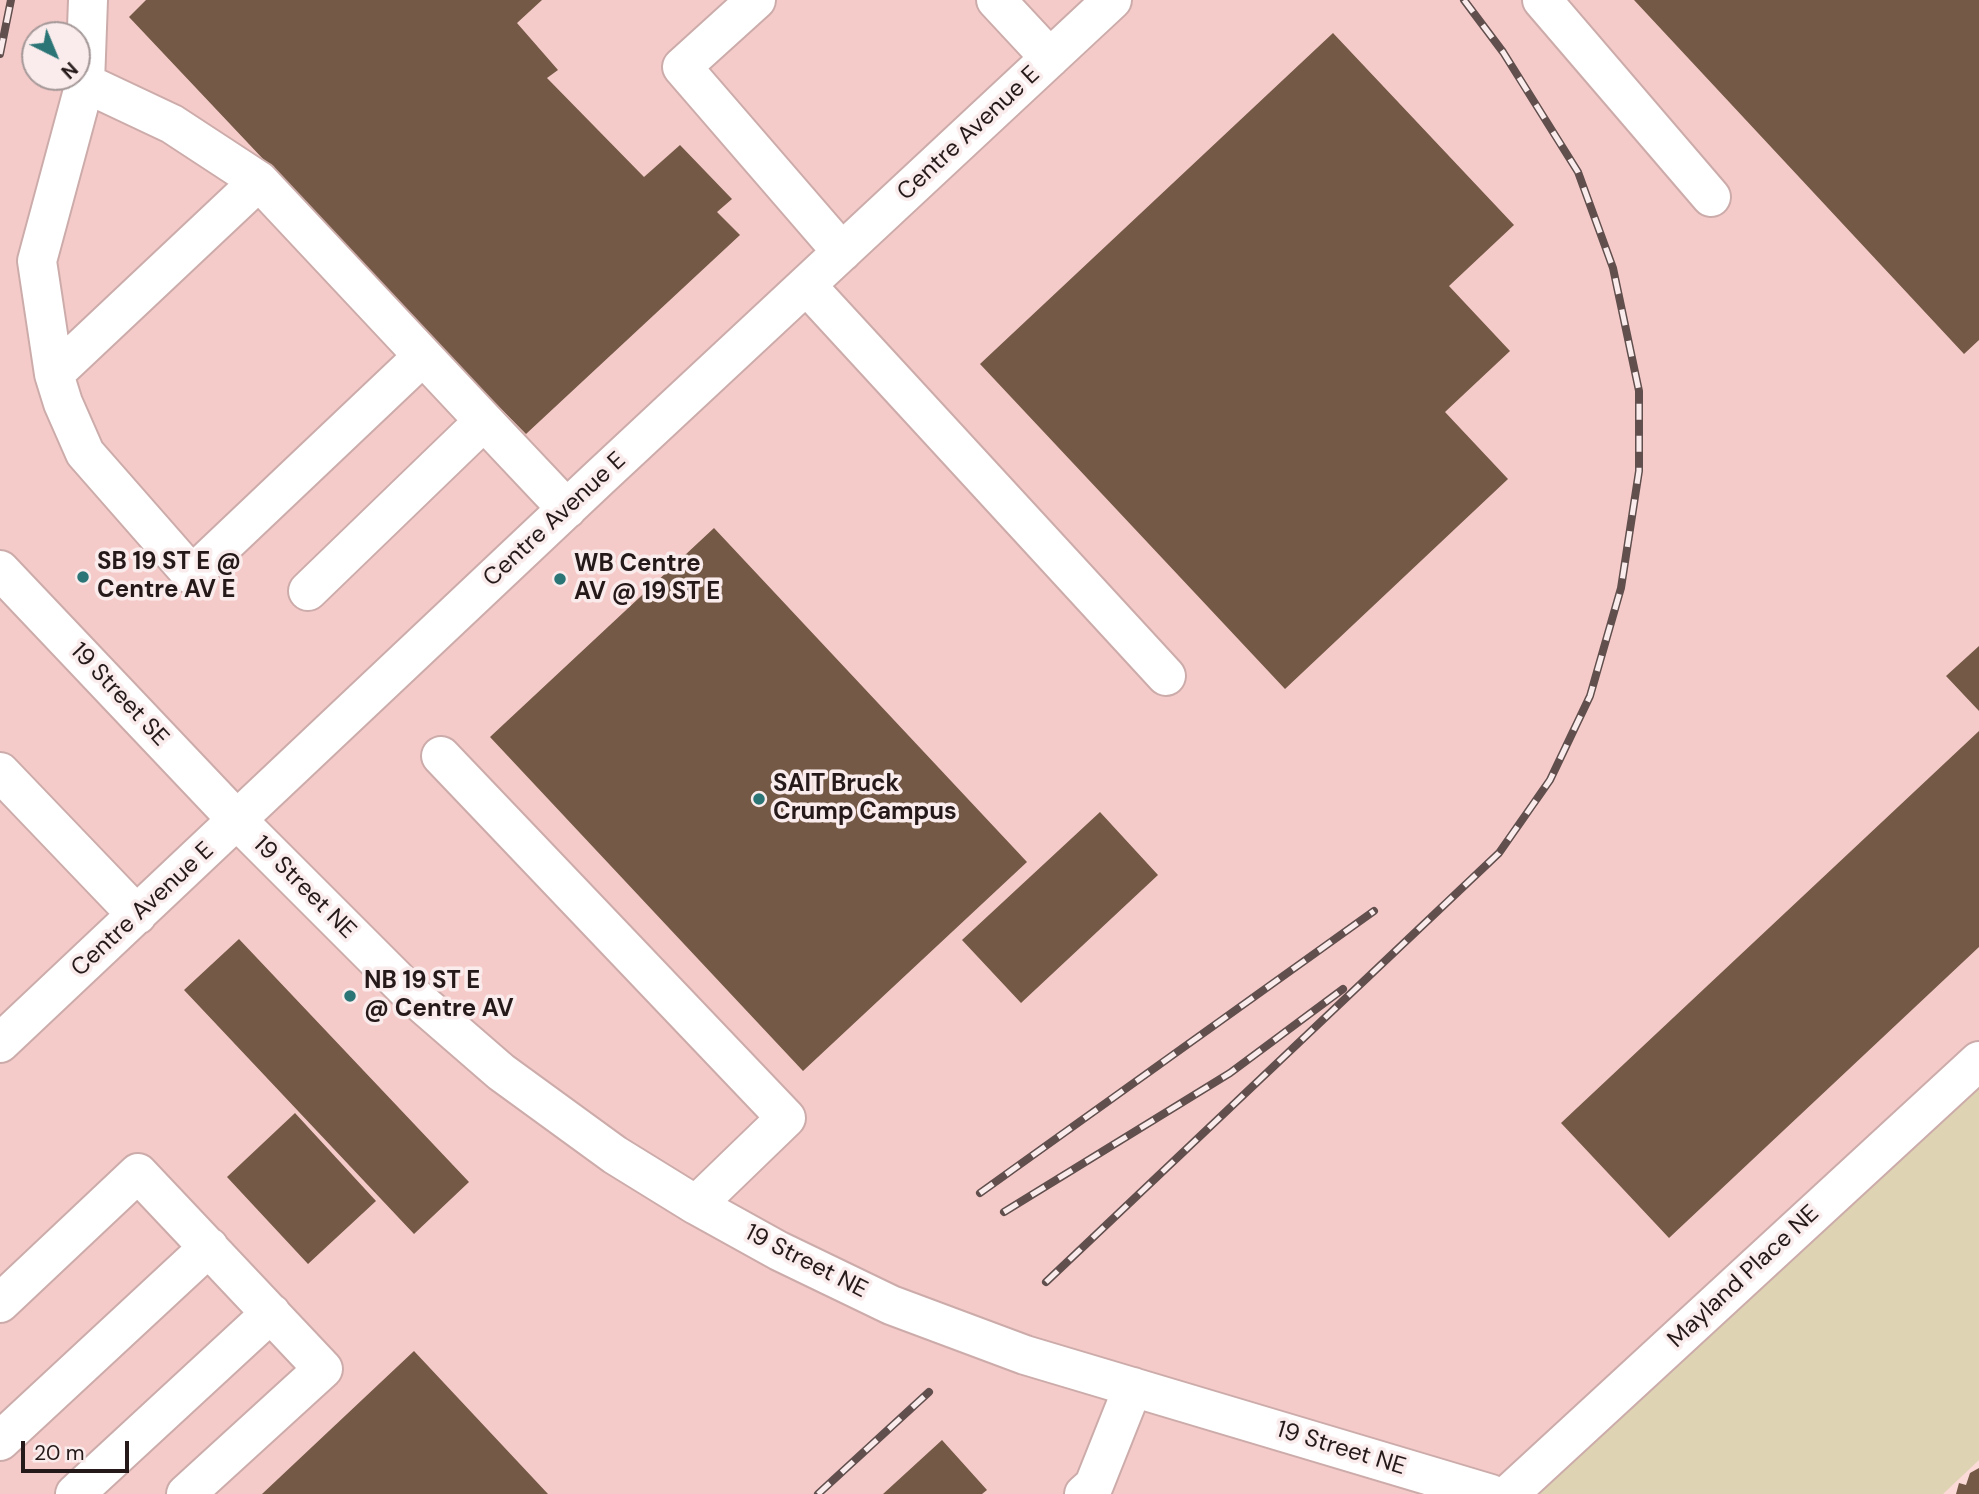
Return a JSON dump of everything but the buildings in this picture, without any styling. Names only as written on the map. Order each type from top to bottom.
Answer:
[{"type":"street","points":[[87,21],[88,0]]},
{"type":"street","points":[[756,0],[682,67],[842,252]]},
{"type":"street","points":[[996,0],[1050,58]]},
{"type":"street","name":"Centre Avenue E","points":[[0,1044],[566,509],[1112,0]]},
{"type":"street","points":[[1542,0],[1712,197]]},
{"type":"street","points":[[91,86],[172,124],[259,181],[566,509]]},
{"type":"street","points":[[83,91],[37,261],[54,374],[63,404],[85,453],[192,575],[423,356]]},
{"type":"street","points":[[54,374],[259,181]]},
{"type":"street","points":[[807,286],[1166,676]]},
{"type":"street","points":[[308,591],[484,421]]},
{"type":"street","name":"19 Street SE","points":[[0,570],[238,821]]},
{"type":"street","points":[[441,756],[786,1118],[696,1205]]},
{"type":"street","points":[[0,772],[137,915]]},
{"type":"street","name":"19 Street NE","points":[[238,821],[410,993],[501,1072],[615,1155],[696,1205],[779,1251],[891,1305],[1025,1355],[1492,1494]]},
{"type":"street","name":"Mayland Place NE","points":[[1509,1494],[1979,1061]]},
{"type":"street","points":[[0,1303],[138,1173],[323,1369],[186,1494]]},
{"type":"street","points":[[0,1441],[209,1247]]},
{"type":"street","points":[[75,1494],[271,1313]]},
{"type":"street","points":[[1094,1491],[1133,1387]]},
{"type":"shaded area","points":[[0,0],[1979,0],[1979,1068],[1509,1494],[0,1494]]},
{"type":"shaded area","points":[[1979,1068],[1979,1460],[1943,1494],[1509,1494]]},
{"type":"railway","points":[[0,54],[11,0]]},
{"type":"railway","points":[[1046,1282],[1499,853],[1550,780],[1590,696],[1621,588],[1639,471],[1639,391],[1613,268],[1578,172],[1503,52],[1464,0]]},
{"type":"railway","points":[[980,1193],[1374,911]]},
{"type":"railway","points":[[1004,1212],[1230,1073],[1343,989]]},
{"type":"railway","points":[[818,1494],[929,1392]]},
{"type":"place","name":"SB 19 ST E @ Centre AV E","points":[[83,577]]},
{"type":"place","name":"WB Centre AV @ 19 ST E","points":[[560,579]]},
{"type":"place","name":"SAIT Bruck Crump Campus","points":[[759,799]]},
{"type":"place","name":"NB 19 ST E @ Centre AV","points":[[350,996]]}]
